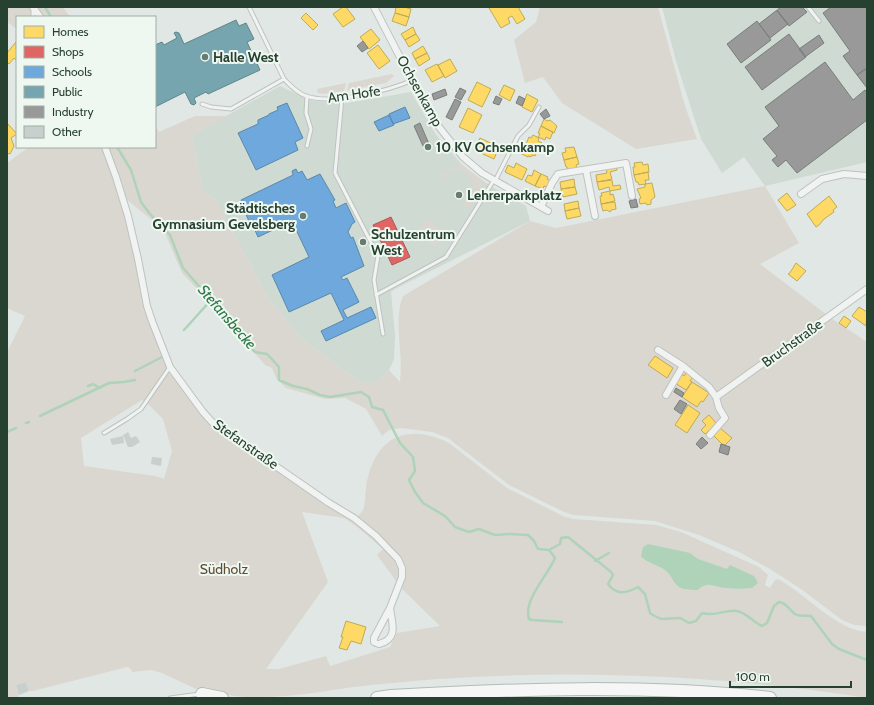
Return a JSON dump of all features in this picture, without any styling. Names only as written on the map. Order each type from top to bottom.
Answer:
[{"type":"highway","points":[[377,698],[499,690],[562,689],[649,690],[770,698]]},
{"type":"highway","points":[[202,694],[222,698]]},
{"type":"street","points":[[33,7],[39,16]]},
{"type":"street","name":"Ochsenkamp","points":[[374,7],[431,117],[463,157],[482,172],[548,211]]},
{"type":"street","name":"Stefanstraße","points":[[105,148],[128,216],[147,306],[170,367],[212,422],[311,489],[329,503],[354,518],[376,536],[398,559],[402,568],[402,577],[390,608],[374,638],[374,642],[379,644],[390,639],[393,633],[390,608]]},
{"type":"street","points":[[542,207],[552,183],[558,174],[626,163],[632,196]]},
{"type":"street","points":[[586,170],[595,216]]},
{"type":"street","points":[[801,194],[822,180],[844,174],[867,176]]},
{"type":"street","name":"Bruchstraße","points":[[716,397],[867,289]]},
{"type":"street","points":[[658,350],[683,366],[709,387],[716,397],[719,408],[725,418],[710,435]]},
{"type":"street","points":[[666,395],[683,366]]},
{"type":"lane","name":"Am Hofe","points":[[249,7],[284,79],[293,88],[307,96],[319,99],[342,98],[382,91],[413,80]]},
{"type":"lane","points":[[808,7],[819,21]]},
{"type":"lane","points":[[202,104],[211,107],[231,109],[284,79]]},
{"type":"lane","points":[[307,96],[306,113],[312,129],[307,146]]},
{"type":"lane","points":[[342,98],[335,173],[378,256],[374,280],[383,334]]},
{"type":"lane","points":[[376,295],[446,257],[495,180],[518,136],[529,125],[539,107]]},
{"type":"lane","points":[[104,433],[127,419],[141,408],[170,367]]},
{"type":"lane","points":[[170,698],[202,694]]},
{"type":"shaded area","points":[[662,7],[867,7],[867,162],[765,186],[744,157],[722,173],[701,139],[676,61]]},
{"type":"shaded area","name":"Schulzentrum West","points":[[280,86],[309,100],[341,104],[411,92],[436,135],[464,167],[492,187],[526,206],[530,221],[391,292],[395,335],[394,359],[389,370],[378,381],[359,381],[303,340],[269,300],[216,200],[203,192],[192,135]]},
{"type":"shaded area","points":[[648,544],[690,553],[698,559],[727,569],[730,565],[754,576],[758,583],[752,588],[745,589],[725,588],[711,585],[705,585],[698,590],[681,588],[665,570],[647,561],[641,556],[643,547]]},
{"type":"green space","points":[[7,7],[63,7],[69,16],[16,16],[16,28],[7,22]]},
{"type":"green space","points":[[540,7],[658,7],[685,106],[697,139],[636,149],[562,103],[543,77],[525,83],[514,40],[536,22]]},
{"type":"green space","points":[[392,74],[394,76],[386,83],[347,90],[349,83]]},
{"type":"green space","points":[[346,83],[344,91],[323,94],[318,93],[317,89]]},
{"type":"green space","name":"Südholz","points":[[195,116],[227,116],[192,135],[203,192],[216,200],[269,300],[303,340],[359,381],[378,381],[389,370],[400,382],[401,362],[399,309],[403,296],[530,221],[556,228],[765,186],[799,243],[760,264],[831,318],[867,342],[867,626],[854,625],[842,620],[801,589],[770,569],[739,552],[699,535],[655,521],[573,515],[564,512],[509,485],[448,438],[432,432],[401,428],[389,430],[382,436],[366,409],[345,398],[325,399],[286,388],[276,378],[272,368],[265,365],[218,311],[182,273],[165,233],[152,220],[125,198],[150,310],[168,368],[144,401],[142,400],[81,438],[84,466],[155,476],[164,479],[172,451],[163,419],[147,403],[169,370],[208,421],[352,522],[363,510],[366,485],[373,462],[388,442],[409,434],[421,434],[435,437],[449,443],[507,488],[565,517],[574,519],[656,525],[681,532],[759,567],[768,575],[765,585],[770,588],[775,580],[778,579],[844,625],[855,630],[867,632],[867,698],[760,684],[653,676],[599,675],[491,676],[438,679],[353,687],[286,696],[248,697],[235,696],[205,689],[196,689],[162,673],[151,670],[132,672],[130,668],[127,667],[33,691],[29,691],[26,682],[16,685],[19,695],[18,698],[7,698],[7,352],[25,316],[7,308],[7,163],[28,148],[156,148],[156,128],[159,132]],"holes":[[[302,512],[344,518],[356,526],[383,549],[377,555],[402,589],[440,626],[397,633],[390,647],[330,666],[326,656],[279,669],[266,669],[328,582]]]},
{"type":"green space","points":[[461,164],[485,182],[470,208],[467,209],[463,202],[475,190],[468,176],[461,169],[445,175],[445,181],[442,178],[441,173]]},
{"type":"green space","points":[[430,218],[446,236],[434,247],[418,229]]},
{"type":"building: Homes","points":[[343,7],[346,7],[355,19],[343,27],[333,14]]},
{"type":"building: Homes","points":[[396,7],[411,9],[409,17],[395,13]]},
{"type":"building: Homes","points":[[518,7],[525,19],[517,24],[512,16],[508,18],[510,23],[501,28],[489,8]]},
{"type":"building: Homes","points":[[306,13],[318,25],[313,30],[301,18]]},
{"type":"building: Homes","points":[[395,13],[409,17],[406,26],[392,21]]},
{"type":"building: Homes","points":[[413,27],[416,34],[405,40],[401,34]]},
{"type":"building: Homes","points":[[371,29],[380,40],[369,49],[360,37]]},
{"type":"building: Homes","points":[[416,34],[420,40],[409,47],[405,40]]},
{"type":"building: Homes","points":[[16,42],[16,60],[14,58],[9,64],[7,62],[7,53]]},
{"type":"building: Homes","points":[[378,45],[390,61],[379,69],[367,53]]},
{"type":"building: Homes","points":[[423,46],[427,53],[415,59],[412,53]]},
{"type":"building: Homes","points":[[427,53],[430,59],[419,66],[415,59]]},
{"type":"building: Homes","points":[[450,59],[457,71],[445,78],[438,65]]},
{"type":"building: Homes","points":[[437,64],[444,76],[432,82],[425,70]]},
{"type":"building: Homes","points":[[477,82],[491,89],[482,107],[468,100]]},
{"type":"building: Homes","points":[[504,85],[515,90],[510,101],[499,95]]},
{"type":"building: Homes","points":[[527,94],[538,100],[532,112],[522,107]]},
{"type":"building: Homes","points":[[468,108],[482,115],[473,133],[459,127]]},
{"type":"building: Homes","points":[[544,119],[547,121],[550,120],[557,126],[554,133],[541,126]]},
{"type":"building: Homes","points":[[7,123],[16,135],[11,138],[14,146],[10,154],[7,153]]},
{"type":"building: Homes","points":[[541,126],[553,132],[550,139],[546,137],[545,140],[538,137]]},
{"type":"building: Homes","points":[[533,135],[539,138],[538,141],[542,143],[538,150],[526,144],[529,137],[531,138]]},
{"type":"building: Homes","points":[[480,138],[499,147],[494,159],[474,150]]},
{"type":"building: Homes","points":[[526,144],[538,150],[535,156],[532,155],[531,157],[528,157],[518,152],[520,149],[523,150]]},
{"type":"building: Homes","points":[[574,147],[577,157],[564,160],[562,153],[566,152],[565,148]]},
{"type":"building: Homes","points":[[577,157],[579,164],[576,165],[577,169],[568,170],[564,160]]},
{"type":"building: Homes","points":[[642,162],[643,165],[648,164],[649,172],[634,175],[634,163]]},
{"type":"building: Homes","points":[[516,163],[527,169],[522,180],[505,172],[508,165],[514,168]]},
{"type":"building: Homes","points":[[617,167],[617,170],[610,172],[612,179],[597,182],[596,175],[607,173],[606,169]]},
{"type":"building: Homes","points":[[534,170],[541,174],[535,186],[525,181],[528,175],[532,176]]},
{"type":"building: Homes","points":[[648,172],[649,180],[645,180],[646,184],[639,185],[638,182],[636,182],[634,175]]},
{"type":"building: Homes","points":[[541,174],[548,177],[547,179],[551,181],[547,187],[544,186],[543,189],[535,186]]},
{"type":"building: Homes","points":[[574,179],[575,187],[561,189],[560,182]]},
{"type":"building: Homes","points":[[612,180],[613,186],[620,185],[621,189],[610,191],[609,187],[599,190],[597,182]]},
{"type":"building: Homes","points":[[652,183],[655,197],[651,200],[651,204],[640,204],[639,199],[641,198],[637,189],[645,187],[645,184]]},
{"type":"building: Homes","points":[[575,187],[577,194],[563,197],[561,189]]},
{"type":"building: Homes","points":[[610,191],[610,195],[613,194],[615,201],[601,204],[601,193]]},
{"type":"building: Homes","points":[[787,193],[796,205],[787,211],[778,200]]},
{"type":"building: Homes","points":[[829,196],[837,207],[833,210],[834,212],[816,227],[807,214]]},
{"type":"building: Homes","points":[[578,201],[579,208],[565,211],[564,204]]},
{"type":"building: Homes","points":[[615,202],[616,209],[611,210],[610,212],[607,210],[603,211],[601,204]]},
{"type":"building: Homes","points":[[579,208],[581,216],[567,219],[565,211]]},
{"type":"building: Homes","points":[[796,263],[806,271],[797,281],[788,274]]},
{"type":"building: Homes","points":[[859,307],[867,312],[866,326],[852,316]]},
{"type":"building: Homes","points":[[844,316],[851,321],[846,328],[839,323]]},
{"type":"building: Homes","points":[[655,356],[673,368],[667,378],[648,365]]},
{"type":"building: Homes","points":[[687,372],[693,377],[690,381],[692,382],[686,390],[675,383],[681,374],[684,376]]},
{"type":"building: Homes","points":[[692,382],[709,393],[703,402],[701,401],[697,407],[682,397]]},
{"type":"building: Homes","points":[[688,405],[700,413],[687,433],[675,425]]},
{"type":"building: Homes","points":[[709,415],[717,424],[705,434],[701,430],[706,425],[702,421]]},
{"type":"building: Homes","points":[[720,428],[732,438],[725,445],[713,435]]},
{"type":"building: Homes","points":[[346,621],[366,627],[361,644],[351,641],[347,650],[339,648]]},
{"type":"building: Shops","points":[[391,217],[410,257],[392,265],[373,225]]},
{"type":"building: Schools","points":[[287,103],[303,138],[295,142],[298,150],[256,170],[238,133],[258,124],[258,120],[278,110],[277,107]]},
{"type":"building: Schools","points":[[405,107],[410,118],[393,124],[389,114]]},
{"type":"building: Schools","points":[[389,115],[394,125],[379,131],[374,122]]},
{"type":"building: Schools","name":"Schulzentrum West","points":[[296,169],[298,173],[302,171],[307,180],[320,174],[335,200],[333,201],[336,208],[346,203],[355,222],[352,224],[348,232],[351,238],[353,237],[364,266],[341,277],[343,280],[347,278],[359,302],[343,310],[347,318],[371,307],[376,318],[326,341],[321,331],[344,320],[331,293],[289,312],[272,275],[309,257],[292,221],[258,237],[254,228],[252,228],[241,200],[293,175],[292,171]]},
{"type":"building: Public","name":"Halle West","points":[[236,20],[239,26],[246,23],[254,39],[247,42],[260,70],[208,94],[206,92],[194,98],[196,103],[194,105],[191,104],[185,92],[156,106],[156,45],[162,42],[164,45],[177,38],[174,33],[176,32],[179,33],[184,44]]},
{"type":"building: Industry","points":[[780,7],[802,7],[807,12],[789,26],[777,11]]},
{"type":"building: Industry","points":[[831,7],[867,7],[867,68],[857,75],[843,56],[850,51],[823,13]]},
{"type":"building: Industry","points":[[777,10],[788,24],[770,38],[759,24]]},
{"type":"building: Industry","points":[[757,21],[771,40],[741,63],[727,44]]},
{"type":"building: Industry","points":[[789,34],[806,57],[762,90],[745,67]]},
{"type":"building: Industry","points":[[819,35],[824,43],[805,57],[799,49]]},
{"type":"building: Industry","points":[[363,41],[368,48],[362,52],[357,46]]},
{"type":"building: Industry","points":[[825,62],[853,100],[865,90],[867,93],[867,120],[797,173],[786,160],[778,167],[772,160],[777,156],[763,139],[779,126],[765,107]]},
{"type":"building: Industry","points":[[867,68],[867,88],[857,75]]},
{"type":"building: Industry","points":[[460,88],[466,91],[461,100],[455,97]]},
{"type":"building: Industry","points":[[445,89],[447,95],[434,100],[432,94]]},
{"type":"building: Industry","points":[[496,96],[502,99],[499,105],[493,103]]},
{"type":"building: Industry","points":[[519,96],[525,99],[522,106],[516,103]]},
{"type":"building: Industry","points":[[455,99],[461,102],[452,120],[446,117]]},
{"type":"building: Industry","points":[[546,109],[550,116],[544,119],[540,114]]},
{"type":"building: Industry","points":[[420,123],[429,144],[423,146],[414,126]]},
{"type":"building: Industry","points":[[636,199],[638,207],[631,208],[629,201]]},
{"type":"building: Industry","points":[[676,388],[684,393],[682,397],[674,392]]},
{"type":"building: Industry","points":[[680,400],[687,404],[681,414],[674,409]]},
{"type":"building: Industry","points":[[702,437],[708,443],[701,449],[696,444]]},
{"type":"building: Industry","points":[[721,444],[730,447],[728,455],[719,452]]},
{"type":"building: Other","points":[[128,432],[131,438],[136,436],[140,442],[132,447],[128,447],[123,435]]},
{"type":"building: Other","points":[[123,436],[124,443],[112,445],[110,439]]},
{"type":"building: Other","points":[[152,457],[162,458],[161,466],[151,464]]},
{"type":"building: Other","points":[[26,682],[29,691],[19,695],[16,685]]},
{"type":"waterway","name":"Stefansbecke","points":[[45,7],[50,16]]},
{"type":"waterway","name":"Stefansbecke","points":[[118,148],[131,170],[141,202],[170,235],[183,268],[228,319],[242,331],[251,348],[255,352],[267,354],[279,367],[279,380],[293,386],[330,397],[361,392],[369,397],[372,407],[383,410],[400,443],[413,457],[415,471],[409,480],[415,492],[423,503],[445,516],[455,527],[469,532],[479,529],[495,535],[528,535],[534,541],[538,549],[549,550],[560,544],[561,538],[568,537],[611,572],[613,575],[608,584],[611,588],[619,592],[626,592],[638,587],[645,594],[650,613],[661,619],[680,618],[689,623],[696,621],[702,613],[716,614],[728,611],[737,611],[762,626],[767,623],[774,606],[779,602],[786,605],[797,615],[811,616],[832,644],[839,649],[867,660]]},
{"type":"waterway","points":[[184,330],[211,300]]},
{"type":"waterway","points":[[135,371],[162,357]]},
{"type":"waterway","points":[[40,416],[109,383],[135,380]]},
{"type":"waterway","points":[[88,386],[93,384],[100,388]]},
{"type":"waterway","points":[[7,432],[16,428]]},
{"type":"waterway","points":[[549,550],[555,558],[533,596],[528,612],[529,619],[562,622]]},
{"type":"waterway","points":[[595,561],[609,553]]},
{"type":"place","name":"Halle West","points":[[205,57]]},
{"type":"place","name":"10 KV Ochsenkamp","points":[[428,147]]},
{"type":"place","name":"Lehrerparkplatz","points":[[459,195]]},
{"type":"place","name":"Städtisches Gymnasium Gevelsberg","points":[[303,216]]},
{"type":"place","name":"Schulzentrum West","points":[[363,242]]}]
